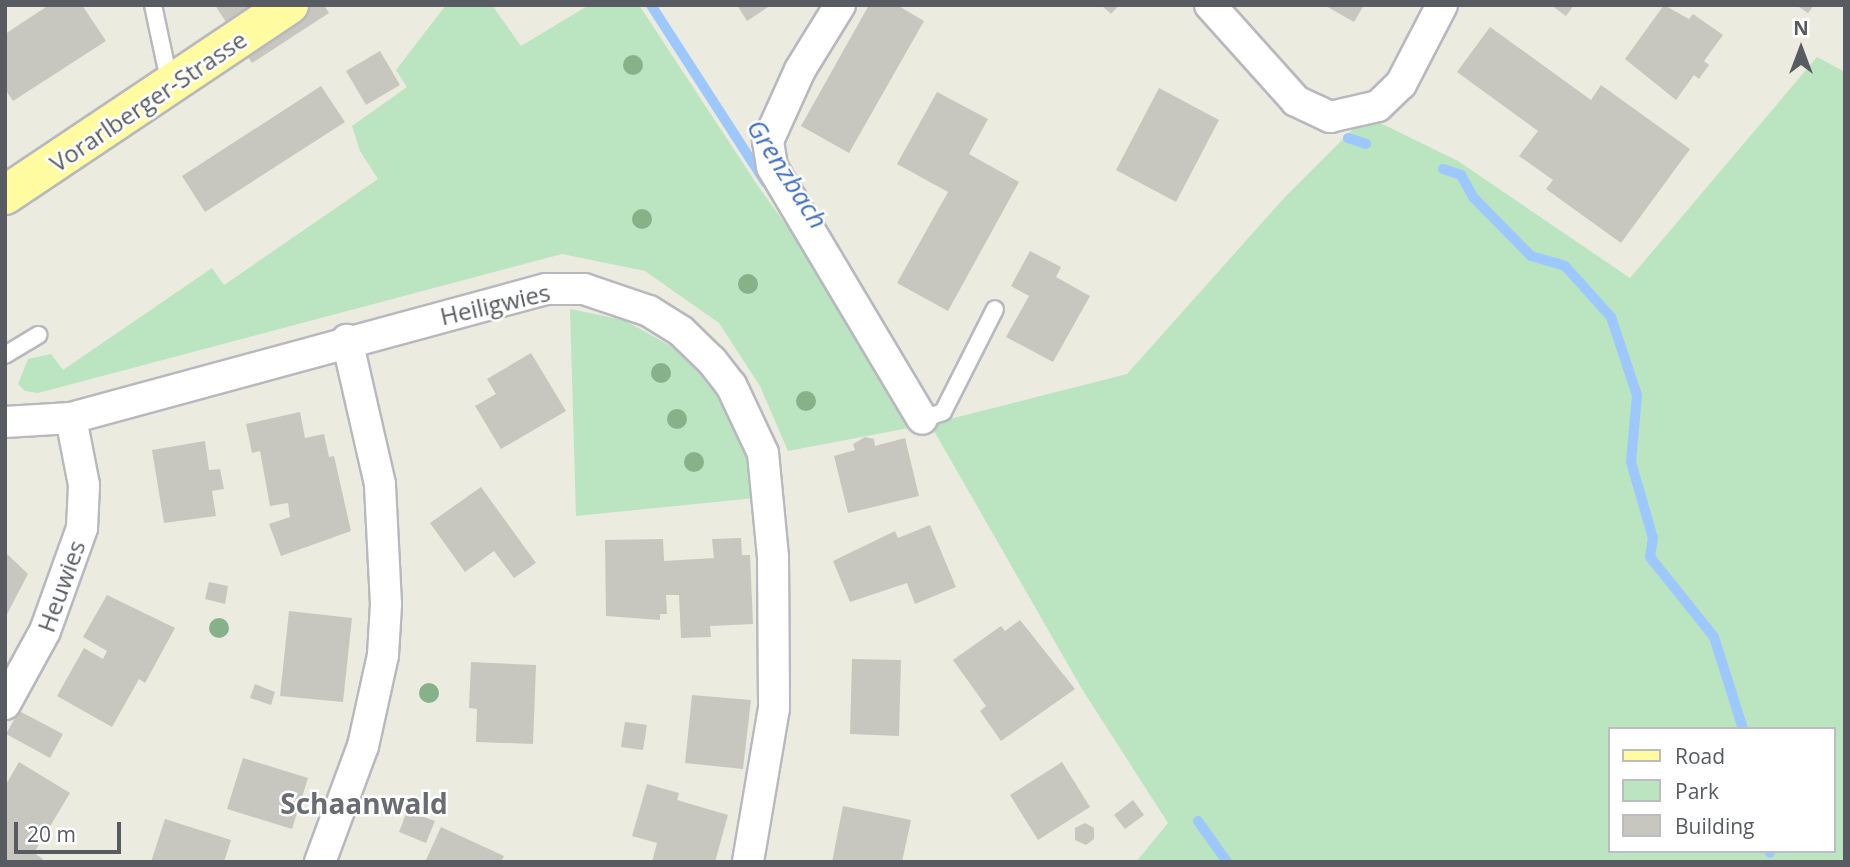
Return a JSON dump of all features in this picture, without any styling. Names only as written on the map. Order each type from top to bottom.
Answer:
[{"type":"main road","name":"Vorarlberger-Strasse","points":[[5,195],[170,88],[289,5]]},
{"type":"street","points":[[839,5],[800,70],[768,141],[772,167],[922,419]]},
{"type":"street","points":[[1210,5],[1296,102],[1330,117],[1378,106],[1401,84],[1442,5]]},
{"type":"street","name":"Heiligwies","points":[[5,422],[71,418],[347,340],[546,289],[584,289],[649,311],[681,331],[731,385],[763,453],[774,584],[774,708],[748,862]]},
{"type":"street","points":[[320,862],[363,746],[383,655],[386,604],[380,484],[347,340]]},
{"type":"street","name":"Heuwies","points":[[5,704],[45,631],[82,527],[84,485],[71,418]]},
{"type":"lane","points":[[153,5],[170,88]]},
{"type":"lane","points":[[922,419],[943,412],[995,309]]},
{"type":"lane","points":[[5,355],[38,335]]},
{"type":"green space","points":[[446,5],[492,5],[521,46],[589,5],[639,5],[758,186],[930,424],[788,451],[760,386],[719,323],[645,271],[562,254],[38,393],[25,391],[18,384],[28,359],[51,354],[63,370],[212,268],[224,285],[378,179],[360,151],[352,126],[407,87],[396,70]]},
{"type":"green space","points":[[1817,57],[1845,72],[1845,862],[1136,862],[1168,823],[1082,689],[930,424],[1127,374],[1284,198],[1366,116],[1458,161],[1630,278]]},
{"type":"green space","points":[[570,309],[624,320],[678,350],[719,391],[747,446],[755,498],[576,516]]},
{"type":"building","points":[[49,5],[82,5],[106,41],[13,101],[5,89],[5,34]]},
{"type":"building","points":[[215,5],[324,5],[329,13],[252,63]]},
{"type":"building","points":[[737,5],[771,5],[747,21]]},
{"type":"building","points":[[869,5],[897,5],[924,21],[849,153],[801,126]]},
{"type":"building","points":[[1101,5],[1119,5],[1111,14]]},
{"type":"building","points":[[1324,5],[1364,5],[1354,22]]},
{"type":"building","points":[[1551,5],[1574,5],[1566,16]]},
{"type":"building","points":[[1664,5],[1689,19],[1693,14],[1723,35],[1704,61],[1709,65],[1699,79],[1694,75],[1676,100],[1625,59]]},
{"type":"building","points":[[1796,5],[1814,5],[1808,13]]},
{"type":"building","points":[[1490,27],[1591,100],[1601,85],[1690,149],[1621,243],[1546,189],[1553,180],[1519,156],[1538,131],[1457,72]]},
{"type":"building","points":[[380,51],[400,85],[366,105],[346,71]]},
{"type":"building","points":[[321,86],[345,122],[205,212],[182,176]]},
{"type":"building","points":[[1159,88],[1219,120],[1176,202],[1116,170]]},
{"type":"building","points":[[937,92],[988,119],[969,154],[1019,182],[948,311],[897,283],[948,192],[897,164]]},
{"type":"building","points":[[1030,251],[1061,267],[1056,277],[1090,296],[1053,362],[1006,337],[1029,296],[1011,286]]},
{"type":"building","points":[[531,353],[566,411],[501,449],[475,406],[496,394],[487,379]]},
{"type":"building","points":[[300,412],[305,438],[324,434],[329,457],[334,456],[351,531],[281,556],[269,524],[290,517],[288,503],[270,506],[260,451],[252,453],[246,424]]},
{"type":"building","points":[[865,437],[874,439],[875,446],[905,438],[919,496],[848,513],[834,456],[855,450],[853,444]]},
{"type":"building","points":[[205,441],[209,470],[220,469],[224,489],[212,491],[216,516],[164,523],[152,450]]},
{"type":"building","points":[[481,487],[536,563],[514,578],[494,551],[465,572],[430,523]]},
{"type":"building","points":[[930,525],[956,587],[915,604],[907,583],[850,602],[833,561],[895,531],[898,538]]},
{"type":"building","points":[[741,538],[742,555],[750,555],[753,624],[710,626],[711,637],[681,638],[679,595],[666,595],[667,614],[660,614],[660,620],[606,616],[605,540],[663,539],[664,561],[714,558],[712,539]]},
{"type":"building","points":[[5,552],[28,574],[5,618]]},
{"type":"building","points":[[209,582],[228,586],[225,604],[205,599]]},
{"type":"building","points":[[107,595],[175,628],[145,683],[139,679],[112,727],[57,696],[84,648],[103,659],[107,651],[83,637]]},
{"type":"building","points":[[289,611],[352,618],[343,702],[280,696]]},
{"type":"building","points":[[1020,620],[1075,689],[1001,741],[980,711],[986,706],[953,660],[1001,626],[1005,631]]},
{"type":"building","points":[[852,659],[901,660],[899,736],[850,734]]},
{"type":"building","points":[[471,662],[536,665],[533,744],[476,742],[477,709],[469,708]]},
{"type":"building","points":[[255,684],[275,692],[271,705],[250,698]]},
{"type":"building","points":[[692,695],[751,700],[743,769],[685,763]]},
{"type":"building","points":[[19,711],[63,734],[50,758],[6,734]]},
{"type":"building","points":[[625,722],[647,725],[643,750],[621,747]]},
{"type":"building","points":[[243,758],[308,778],[292,829],[227,809]]},
{"type":"building","points":[[19,762],[70,793],[34,853],[43,859],[41,862],[5,862],[5,786]]},
{"type":"building","points":[[1062,762],[1090,807],[1038,840],[1010,795]]},
{"type":"building","points":[[647,784],[679,793],[677,800],[728,815],[715,862],[652,862],[657,843],[632,836]]},
{"type":"building","points":[[1133,800],[1144,815],[1125,829],[1114,815]]},
{"type":"building","points":[[843,806],[911,820],[902,862],[832,862]]},
{"type":"building","points":[[407,811],[435,821],[426,843],[399,832]]},
{"type":"building","points":[[165,819],[231,840],[224,862],[151,862]]},
{"type":"building","points":[[1085,823],[1094,828],[1094,839],[1086,845],[1075,840],[1075,828]]},
{"type":"building","points":[[441,827],[504,856],[501,862],[425,862]]},
{"type":"waterway","name":"Grenzbach","points":[[651,5],[765,182]]},
{"type":"waterway","points":[[1348,138],[1366,144]]},
{"type":"waterway","points":[[1443,169],[1461,175],[1474,198],[1531,256],[1565,266],[1611,317],[1637,395],[1631,462],[1653,538],[1650,557],[1714,637],[1742,727]]},
{"type":"waterway","name":"Grenzbach","points":[[1198,821],[1227,862]]},
{"type":"district","name":"Schaanwald","points":[[364,803]]}]
